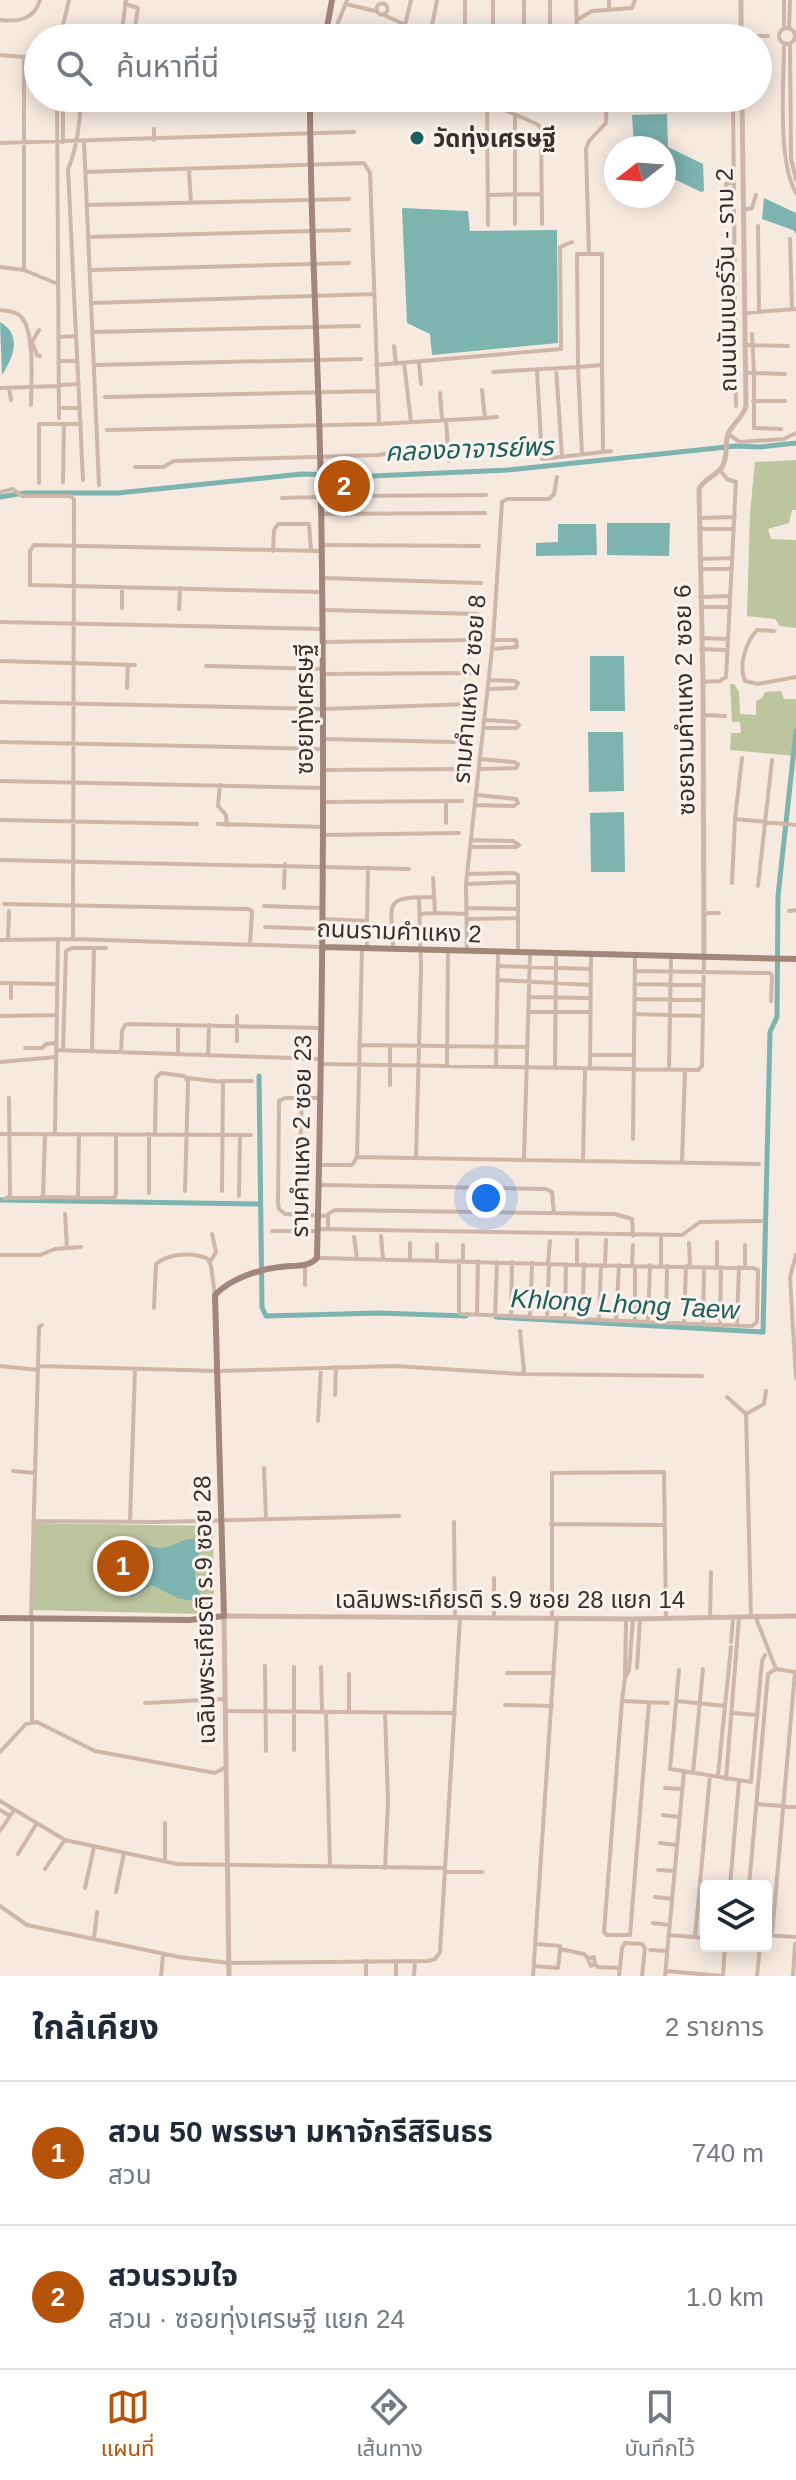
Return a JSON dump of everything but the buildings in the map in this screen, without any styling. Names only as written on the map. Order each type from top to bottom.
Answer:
[{"type":"main road","points":[[328,24],[332,0]]},
{"type":"main road","name":"ซอยทุ่งเศรษฐี","points":[[310,112],[321,497],[323,947]]},
{"type":"main road","name":"ถนนรามคำแหง 2","points":[[323,947],[796,959]]},
{"type":"main road","name":"รามคำแหง 2 ซอย 23","points":[[215,1297],[224,1285],[260,1272],[305,1265],[317,1258],[323,947]]},
{"type":"main road","name":"เฉลิมพระเกียรติ ร.9 ซอย 28","points":[[215,1297],[224,1616]]},
{"type":"main road","points":[[0,1618],[189,1620],[224,1616]]},
{"type":"street","points":[[0,20],[26,19],[38,8],[40,0]]},
{"type":"street","points":[[63,24],[69,0]]},
{"type":"street","points":[[405,24],[411,0]]},
{"type":"street","points":[[434,24],[437,0]]},
{"type":"street","points":[[465,0],[465,24]]},
{"type":"street","points":[[493,0],[493,24]]},
{"type":"street","points":[[524,0],[524,24]]},
{"type":"street","points":[[550,0],[550,24]]},
{"type":"street","points":[[576,0],[577,24]]},
{"type":"street","points":[[609,0],[609,9]]},
{"type":"street","points":[[577,20],[592,11],[634,8],[635,0]]},
{"type":"street","points":[[741,0],[741,24]]},
{"type":"street","points":[[787,0],[787,29],[795,36],[787,43],[786,159],[796,193]]},
{"type":"street","points":[[123,24],[126,2],[138,9],[136,24]]},
{"type":"street","points":[[336,24],[347,2],[403,24]]},
{"type":"street","points":[[376,11],[381,2],[387,9],[384,15]]},
{"type":"street","points":[[787,29],[780,35],[787,43],[791,158],[796,180]]},
{"type":"street","points":[[0,55],[24,57],[24,270]]},
{"type":"street","points":[[58,112],[60,142]]},
{"type":"street","points":[[59,418],[62,112]]},
{"type":"street","points":[[80,112],[68,169],[83,480]]},
{"type":"street","points":[[486,112],[488,225]]},
{"type":"street","points":[[508,112],[541,128],[542,224]]},
{"type":"street","points":[[589,254],[586,149],[589,141],[606,123],[606,112]]},
{"type":"street","points":[[733,112],[736,406]]},
{"type":"street","name":"ถนนนัมเบอร์วัน - ราม 2","points":[[727,455],[728,434],[746,406],[742,112]]},
{"type":"street","points":[[515,116],[515,224]]},
{"type":"street","points":[[733,121],[742,121]]},
{"type":"street","points":[[154,129],[154,140]]},
{"type":"street","points":[[0,143],[354,132]]},
{"type":"street","points":[[84,142],[99,485]]},
{"type":"street","points":[[85,172],[364,163],[368,167],[379,424]]},
{"type":"street","points":[[189,171],[191,203]]},
{"type":"street","points":[[734,207],[725,203],[726,183],[742,177]]},
{"type":"street","points":[[488,195],[542,194]]},
{"type":"street","points":[[743,210],[752,208],[756,195]]},
{"type":"street","points":[[87,205],[349,199]]},
{"type":"street","points":[[758,226],[759,312]]},
{"type":"street","points":[[89,237],[349,230]]},
{"type":"street","points":[[744,313],[794,309],[790,239]]},
{"type":"street","points":[[376,365],[561,349],[560,247],[572,242]]},
{"type":"street","points":[[582,454],[577,254],[602,254],[603,452]]},
{"type":"street","points":[[91,270],[349,263]]},
{"type":"street","points":[[0,267],[24,270],[58,284]]},
{"type":"street","points":[[735,271],[743,271]]},
{"type":"street","points":[[92,303],[374,294]]},
{"type":"street","points":[[0,310],[20,316],[40,356]]},
{"type":"street","points":[[93,332],[359,326]]},
{"type":"street","points":[[31,405],[30,340],[39,330]]},
{"type":"street","points":[[736,333],[744,333]]},
{"type":"street","points":[[752,334],[754,428],[781,429]]},
{"type":"street","points":[[59,337],[76,336]]},
{"type":"street","points":[[744,345],[788,346]]},
{"type":"street","points":[[394,346],[396,364]]},
{"type":"street","points":[[95,365],[361,359]]},
{"type":"street","points":[[59,361],[77,361]]},
{"type":"street","points":[[419,362],[421,384]]},
{"type":"street","points":[[404,363],[411,422]]},
{"type":"street","points":[[493,372],[602,365]]},
{"type":"street","points":[[556,368],[562,456]]},
{"type":"street","points":[[537,369],[542,459],[611,451]]},
{"type":"street","points":[[744,373],[785,374]]},
{"type":"street","points":[[0,388],[79,384]]},
{"type":"street","points":[[9,388],[11,400]]},
{"type":"street","points":[[482,390],[485,418]]},
{"type":"street","points":[[105,397],[377,391]]},
{"type":"street","points":[[440,393],[449,461]]},
{"type":"street","points":[[736,394],[744,394]]},
{"type":"street","points":[[753,401],[785,401]]},
{"type":"street","points":[[60,408],[80,408]]},
{"type":"street","points":[[107,430],[379,424],[497,417]]},
{"type":"street","points":[[39,483],[39,424],[81,424]]},
{"type":"street","points":[[63,482],[64,424]]},
{"type":"street","points":[[728,434],[740,442],[777,440],[796,433]]},
{"type":"street","points":[[135,467],[163,467],[174,461],[379,455],[420,447]]},
{"type":"street","name":"ซอยรามคำแหง 2 ซอย 6","points":[[704,957],[701,484],[720,470],[727,455]]},
{"type":"street","points":[[703,682],[724,680],[726,664],[736,482],[727,479],[720,470]]},
{"type":"street","name":"รามคำแหง 2 ซอย 8","points":[[467,951],[466,884],[493,640],[502,502],[507,499],[549,499],[554,494],[557,477]]},
{"type":"street","points":[[0,492],[70,496],[74,499],[73,939]]},
{"type":"street","points":[[347,515],[350,496],[486,495]]},
{"type":"street","points":[[282,498],[321,497]]},
{"type":"street","points":[[321,514],[485,513]]},
{"type":"street","points":[[700,518],[735,517]]},
{"type":"street","points":[[273,551],[275,526],[294,524],[311,526],[311,551]]},
{"type":"street","points":[[700,529],[734,529]]},
{"type":"street","points":[[321,592],[30,585],[30,551],[34,545],[273,551],[479,546]]},
{"type":"street","points":[[700,559],[732,558]]},
{"type":"street","points":[[700,569],[732,569]]},
{"type":"street","points":[[321,578],[481,583]]},
{"type":"street","points":[[122,587],[122,608]]},
{"type":"street","points":[[179,609],[180,587]]},
{"type":"street","points":[[700,597],[730,596]]},
{"type":"street","points":[[701,607],[730,607]]},
{"type":"street","points":[[321,610],[477,614]]},
{"type":"street","points":[[0,622],[322,629]]},
{"type":"street","points":[[774,631],[757,630],[753,634],[741,666],[745,681],[750,684],[796,677]]},
{"type":"street","points":[[701,638],[728,639]]},
{"type":"street","points":[[322,642],[475,640]]},
{"type":"street","points":[[492,649],[517,647],[516,640],[493,640]]},
{"type":"street","points":[[701,649],[727,650]]},
{"type":"street","points":[[0,661],[135,665]]},
{"type":"street","points":[[726,664],[741,666]]},
{"type":"street","points":[[127,688],[128,665]]},
{"type":"street","points":[[206,666],[474,673]]},
{"type":"street","points":[[488,689],[517,686],[515,681],[489,680]]},
{"type":"street","points":[[0,702],[322,709],[472,704]]},
{"type":"street","points":[[703,715],[725,716]]},
{"type":"street","points":[[484,728],[516,728],[519,725],[516,722],[485,720]]},
{"type":"street","points":[[322,739],[454,742]]},
{"type":"street","points":[[0,742],[323,749]]},
{"type":"street","points":[[732,883],[742,758]]},
{"type":"street","points":[[480,759],[518,764],[516,768],[480,769]]},
{"type":"street","points":[[758,886],[772,760]]},
{"type":"street","points":[[323,770],[464,769]]},
{"type":"street","points":[[0,781],[323,788]]},
{"type":"street","points":[[220,785],[218,806],[226,815],[227,825]]},
{"type":"street","points":[[476,805],[514,806],[518,803],[516,799],[477,795]]},
{"type":"street","points":[[446,801],[446,823]]},
{"type":"street","points":[[323,802],[462,801]]},
{"type":"street","points":[[735,819],[795,825]]},
{"type":"street","points":[[0,820],[197,824]]},
{"type":"street","points":[[218,824],[323,831],[459,833]]},
{"type":"street","points":[[470,847],[519,845],[513,841],[471,840]]},
{"type":"street","points":[[0,860],[409,869]]},
{"type":"street","points":[[284,888],[285,864]]},
{"type":"street","points":[[320,1165],[352,1165],[357,1157],[358,1064],[368,867]]},
{"type":"street","points":[[467,874],[518,875],[518,952]]},
{"type":"street","points":[[433,878],[435,913]]},
{"type":"street","points":[[466,884],[518,882]]},
{"type":"street","points":[[393,949],[394,903],[402,897],[434,897]]},
{"type":"street","points":[[416,1158],[419,897]]},
{"type":"street","points":[[4,904],[248,909],[252,911],[250,944]]},
{"type":"street","points":[[264,906],[323,908]]},
{"type":"street","points":[[467,914],[518,909]]},
{"type":"street","points":[[789,911],[796,910]]},
{"type":"street","points":[[8,940],[9,911]]},
{"type":"street","points":[[704,913],[719,913]]},
{"type":"street","points":[[419,914],[518,918]]},
{"type":"street","points":[[323,919],[367,921]]},
{"type":"street","points":[[265,927],[323,929]]},
{"type":"street","points":[[55,1133],[58,939]]},
{"type":"street","name":"ถนนรามคำแหง 2","points":[[0,940],[73,939],[323,947]]},
{"type":"street","points":[[63,1050],[66,951],[72,948],[106,948]]},
{"type":"street","points":[[92,1051],[94,949]]},
{"type":"street","points":[[447,1066],[448,951]]},
{"type":"street","points":[[496,1067],[498,952]]},
{"type":"street","points":[[524,1159],[530,953]]},
{"type":"street","points":[[555,1068],[556,953]]},
{"type":"street","points":[[583,1159],[590,1055],[591,953]]},
{"type":"street","points":[[633,1139],[635,955]]},
{"type":"street","points":[[669,1071],[671,956]]},
{"type":"street","points":[[56,1050],[390,1065],[698,1070],[702,1066],[704,957]]},
{"type":"street","points":[[498,966],[591,969]]},
{"type":"street","points":[[635,971],[770,973],[771,1001]]},
{"type":"street","points":[[498,980],[591,985]]},
{"type":"street","points":[[0,983],[56,984]]},
{"type":"street","points":[[11,983],[11,998]]},
{"type":"street","points":[[636,984],[703,985]]},
{"type":"street","points":[[528,997],[591,998]]},
{"type":"street","points":[[636,999],[703,1000]]},
{"type":"street","points":[[528,1012],[591,1012]]},
{"type":"street","points":[[635,1014],[703,1016]]},
{"type":"street","points":[[0,1016],[56,1015]]},
{"type":"street","points":[[237,1016],[237,1041]]},
{"type":"street","points":[[121,1052],[125,1025],[321,1028]]},
{"type":"street","points":[[178,1025],[178,1054]]},
{"type":"street","points":[[208,1055],[209,1025]]},
{"type":"street","points":[[25,1048],[42,1048],[55,1043]]},
{"type":"street","points":[[359,1045],[528,1047]]},
{"type":"street","points":[[390,1046],[390,1085]]},
{"type":"street","points":[[590,1055],[634,1055]]},
{"type":"street","points":[[0,1062],[56,1057]]},
{"type":"street","points":[[682,1162],[685,1070]]},
{"type":"street","points":[[155,1134],[157,1074],[252,1081]]},
{"type":"street","points":[[185,1191],[187,1078]]},
{"type":"street","points":[[222,1081],[222,1191]]},
{"type":"street","points":[[9,1098],[7,1198],[114,1198],[116,1134]]},
{"type":"street","points":[[298,1215],[302,1098]]},
{"type":"street","points":[[321,1098],[279,1101],[279,1209],[285,1214],[328,1216],[335,1210],[352,1210],[630,1216],[633,1236]]},
{"type":"street","points":[[0,1134],[251,1135]]},
{"type":"street","points":[[41,1197],[45,1134]]},
{"type":"street","points":[[78,1195],[79,1134]]},
{"type":"street","points":[[149,1134],[149,1193]]},
{"type":"street","points":[[239,1196],[240,1135]]},
{"type":"street","points":[[357,1157],[759,1164]]},
{"type":"street","points":[[320,1185],[546,1189],[552,1192],[554,1213]]},
{"type":"street","points":[[65,1214],[67,1248]]},
{"type":"street","points":[[328,1216],[328,1229]]},
{"type":"street","points":[[272,1231],[328,1229],[684,1235],[700,1222],[762,1221]]},
{"type":"street","points":[[212,1234],[216,1252],[210,1262],[215,1297]]},
{"type":"street","points":[[381,1236],[383,1259]]},
{"type":"street","points":[[354,1237],[357,1259]]},
{"type":"street","points":[[661,1238],[666,1323]]},
{"type":"street","points":[[577,1240],[577,1264]]},
{"type":"street","points":[[599,1321],[606,1240]]},
{"type":"street","points":[[547,1318],[550,1241]]},
{"type":"street","points":[[717,1242],[720,1325]]},
{"type":"street","points":[[410,1243],[410,1260]]},
{"type":"street","points":[[684,1324],[689,1243]]},
{"type":"street","points":[[437,1244],[437,1260]]},
{"type":"street","points":[[317,1258],[461,1261],[478,1261],[634,1266],[739,1267],[758,1270],[757,1322],[752,1326],[703,1325],[459,1313],[461,1261],[463,1245]]},
{"type":"street","points":[[633,1245],[635,1322]]},
{"type":"street","points":[[745,1245],[745,1268]]},
{"type":"street","points":[[0,1255],[40,1255],[55,1249],[81,1247]]},
{"type":"street","points":[[154,1308],[155,1269],[161,1259],[194,1255],[210,1262]]},
{"type":"street","points":[[796,1255],[790,1277],[796,1378]]},
{"type":"street","points":[[477,1315],[478,1261]]},
{"type":"street","points":[[495,1316],[497,1262]]},
{"type":"street","points":[[511,1317],[512,1262]]},
{"type":"street","points":[[530,1317],[532,1263]]},
{"type":"street","points":[[565,1319],[566,1264]]},
{"type":"street","points":[[582,1320],[584,1264]]},
{"type":"street","points":[[305,1265],[305,1285]]},
{"type":"street","points":[[616,1321],[619,1265]]},
{"type":"street","points":[[648,1322],[650,1265]]},
{"type":"street","points":[[703,1325],[704,1267]]},
{"type":"street","points":[[737,1326],[739,1267]]},
{"type":"street","points":[[0,1752],[22,1727],[32,1722],[33,1521],[39,1327],[42,1325]]},
{"type":"street","points":[[520,1331],[523,1374]]},
{"type":"street","points":[[0,1366],[218,1371],[395,1366],[523,1374],[702,1376]]},
{"type":"street","points":[[335,1395],[336,1367]]},
{"type":"street","points":[[318,1421],[321,1368]]},
{"type":"street","points":[[130,1521],[135,1369]]},
{"type":"street","points":[[746,1414],[764,1404],[766,1391]]},
{"type":"street","points":[[727,1397],[746,1414],[754,1618],[776,1669]]},
{"type":"street","points":[[264,1468],[266,1519]]},
{"type":"street","points":[[13,1471],[35,1473]]},
{"type":"street","points":[[533,1976],[554,1673],[553,1472],[664,1472],[666,1618]]},
{"type":"street","points":[[33,1521],[399,1516]]},
{"type":"street","points":[[0,1906],[27,1925],[163,1954],[229,1963],[432,1960],[440,1952],[455,1713],[458,1618],[454,1522]]},
{"type":"street","points":[[551,1524],[665,1525]]},
{"type":"street","points":[[710,1618],[711,1572]]},
{"type":"street","points":[[494,1578],[494,1617]]},
{"type":"street","name":"เฉลิมพระเกียรติ ร.9 ซอย 28 แยก 14","points":[[224,1616],[633,1619],[796,1616]]},
{"type":"street","name":"เฉลิมพระเกียรติ ร.9 ซอย 28","points":[[32,1722],[95,1751],[215,1773],[226,1767],[224,1616]]},
{"type":"street","points":[[718,1775],[736,1618]]},
{"type":"street","points":[[726,1779],[733,1713],[736,1618]]},
{"type":"street","points":[[633,1619],[637,1668]]},
{"type":"street","points":[[633,1619],[623,1670],[625,1678],[604,1932],[607,1935],[630,1935],[649,1702]]},
{"type":"street","points":[[679,1670],[670,1769],[751,1782],[765,1655]]},
{"type":"street","points":[[265,1666],[266,1751]]},
{"type":"street","points":[[294,1667],[294,1750]]},
{"type":"street","points":[[321,1667],[330,1866]]},
{"type":"street","points":[[693,1773],[703,1669]]},
{"type":"street","points":[[750,1880],[768,1674],[776,1669],[796,1672],[772,1909]]},
{"type":"street","points":[[507,1673],[554,1673]]},
{"type":"street","points":[[349,1674],[349,1712]]},
{"type":"street","points":[[726,1695],[734,1696]]},
{"type":"street","points":[[145,1703],[225,1699]]},
{"type":"street","points":[[622,1701],[668,1703]]},
{"type":"street","points":[[677,1701],[725,1706]]},
{"type":"street","points":[[505,1705],[552,1706]]},
{"type":"street","points":[[225,1711],[455,1713]]},
{"type":"street","points":[[385,1712],[388,1801],[385,1868]]},
{"type":"street","points":[[733,1713],[757,1715]]},
{"type":"street","points":[[723,1727],[732,1728]]},
{"type":"street","points":[[226,1767],[229,1976]]},
{"type":"street","points":[[684,1771],[665,1974],[723,1976],[725,1952]]},
{"type":"street","points":[[695,1937],[710,1775]]},
{"type":"street","points":[[731,1880],[739,1781]]},
{"type":"street","points":[[665,1788],[682,1789]]},
{"type":"street","points":[[0,1801],[65,1840],[189,1866],[330,1866],[482,1872]]},
{"type":"street","points":[[756,1804],[796,1807]]},
{"type":"street","points":[[0,1810],[10,1816]]},
{"type":"street","points":[[0,1831],[14,1810]]},
{"type":"street","points":[[663,1815],[679,1817]]},
{"type":"street","points":[[18,1854],[37,1823]]},
{"type":"street","points":[[165,1823],[165,1862]]},
{"type":"street","points":[[45,1869],[65,1840]]},
{"type":"street","points":[[660,1843],[677,1845]]},
{"type":"street","points":[[85,1888],[94,1847]]},
{"type":"street","points":[[116,1892],[124,1853]]},
{"type":"street","points":[[658,1870],[674,1871]]},
{"type":"street","points":[[655,1897],[672,1899]]},
{"type":"street","points":[[94,1939],[97,1912]]},
{"type":"street","points":[[653,1923],[669,1925]]},
{"type":"street","points":[[668,1935],[700,1937]]},
{"type":"street","points":[[772,1935],[796,1937]]},
{"type":"street","points":[[536,1944],[560,1946],[560,1949],[584,1954],[588,1964],[620,1968]]},
{"type":"street","points":[[619,1976],[623,1944],[642,1944],[645,1948],[642,1976]]},
{"type":"street","points":[[793,1976],[795,1944]]},
{"type":"street","points":[[534,1966],[558,1968],[560,1949]]},
{"type":"street","points":[[650,1950],[667,1951]]},
{"type":"street","points":[[757,1976],[759,1952]]},
{"type":"street","points":[[161,1976],[163,1954]]},
{"type":"street","points":[[366,1961],[366,1976]]},
{"type":"street","points":[[396,1961],[396,1976]]},
{"type":"street","points":[[414,1976],[415,1961]]},
{"type":"street","points":[[596,1975],[597,1965]]},
{"type":"green space","points":[[796,460],[796,510],[792,510],[789,523],[768,529],[771,539],[796,540],[796,628],[780,626],[775,619],[747,616],[755,462]]},
{"type":"green space","points":[[730,684],[734,684],[739,692],[740,714],[756,715],[756,701],[765,692],[781,691],[784,699],[796,699],[796,756],[730,750],[731,733],[741,733],[740,722],[732,722]]},
{"type":"green space","points":[[34,1523],[213,1526],[214,1607],[203,1614],[31,1610]]},
{"type":"water","points":[[667,114],[668,136],[633,136],[632,115]]},
{"type":"water","points":[[676,151],[703,164],[704,191],[676,180]]},
{"type":"water","points":[[764,198],[796,213],[796,234],[793,230],[762,219]]},
{"type":"water","points":[[402,208],[468,211],[470,231],[557,230],[558,343],[432,355],[430,334],[407,323]]},
{"type":"water","points":[[0,322],[12,333],[14,340],[10,361],[2,375]]},
{"type":"water","points":[[607,523],[670,523],[669,556],[607,555]]},
{"type":"water","points":[[558,524],[596,524],[597,555],[536,556],[536,543],[558,542]]},
{"type":"water","points":[[590,656],[624,656],[625,711],[590,711]]},
{"type":"water","points":[[588,732],[623,732],[624,791],[589,792]]},
{"type":"water","points":[[624,812],[625,872],[591,872],[590,813]]},
{"type":"water","points":[[119,1537],[161,1548],[185,1540],[198,1541],[200,1549],[195,1570],[200,1595],[194,1601],[177,1598],[152,1585],[132,1597],[122,1594],[118,1582],[124,1564],[116,1541]]},
{"type":"waterway","name":"คลองอาจารย์พร","points":[[0,497],[24,493],[118,493],[302,474],[373,476],[508,470],[736,446],[796,443]]},
{"type":"waterway","name":"Khlong Lhong Taew","points":[[496,1317],[763,1332],[770,1032],[777,1017],[778,896],[796,731]]},
{"type":"waterway","name":"Khlong Lhong Taew","points":[[259,1076],[262,1307],[266,1316],[379,1313],[466,1316]]},
{"type":"waterway","points":[[0,1200],[260,1204]]},
{"type":"place","name":"วัดทุ่งเศรษฐี","points":[[417,138]]},
{"type":"place","name":"สวนรวมใจ","points":[[344,486]]},
{"type":"place","name":"สวน 50 พรรษา มหาจักรีสิรินธร","points":[[123,1566]]}]
